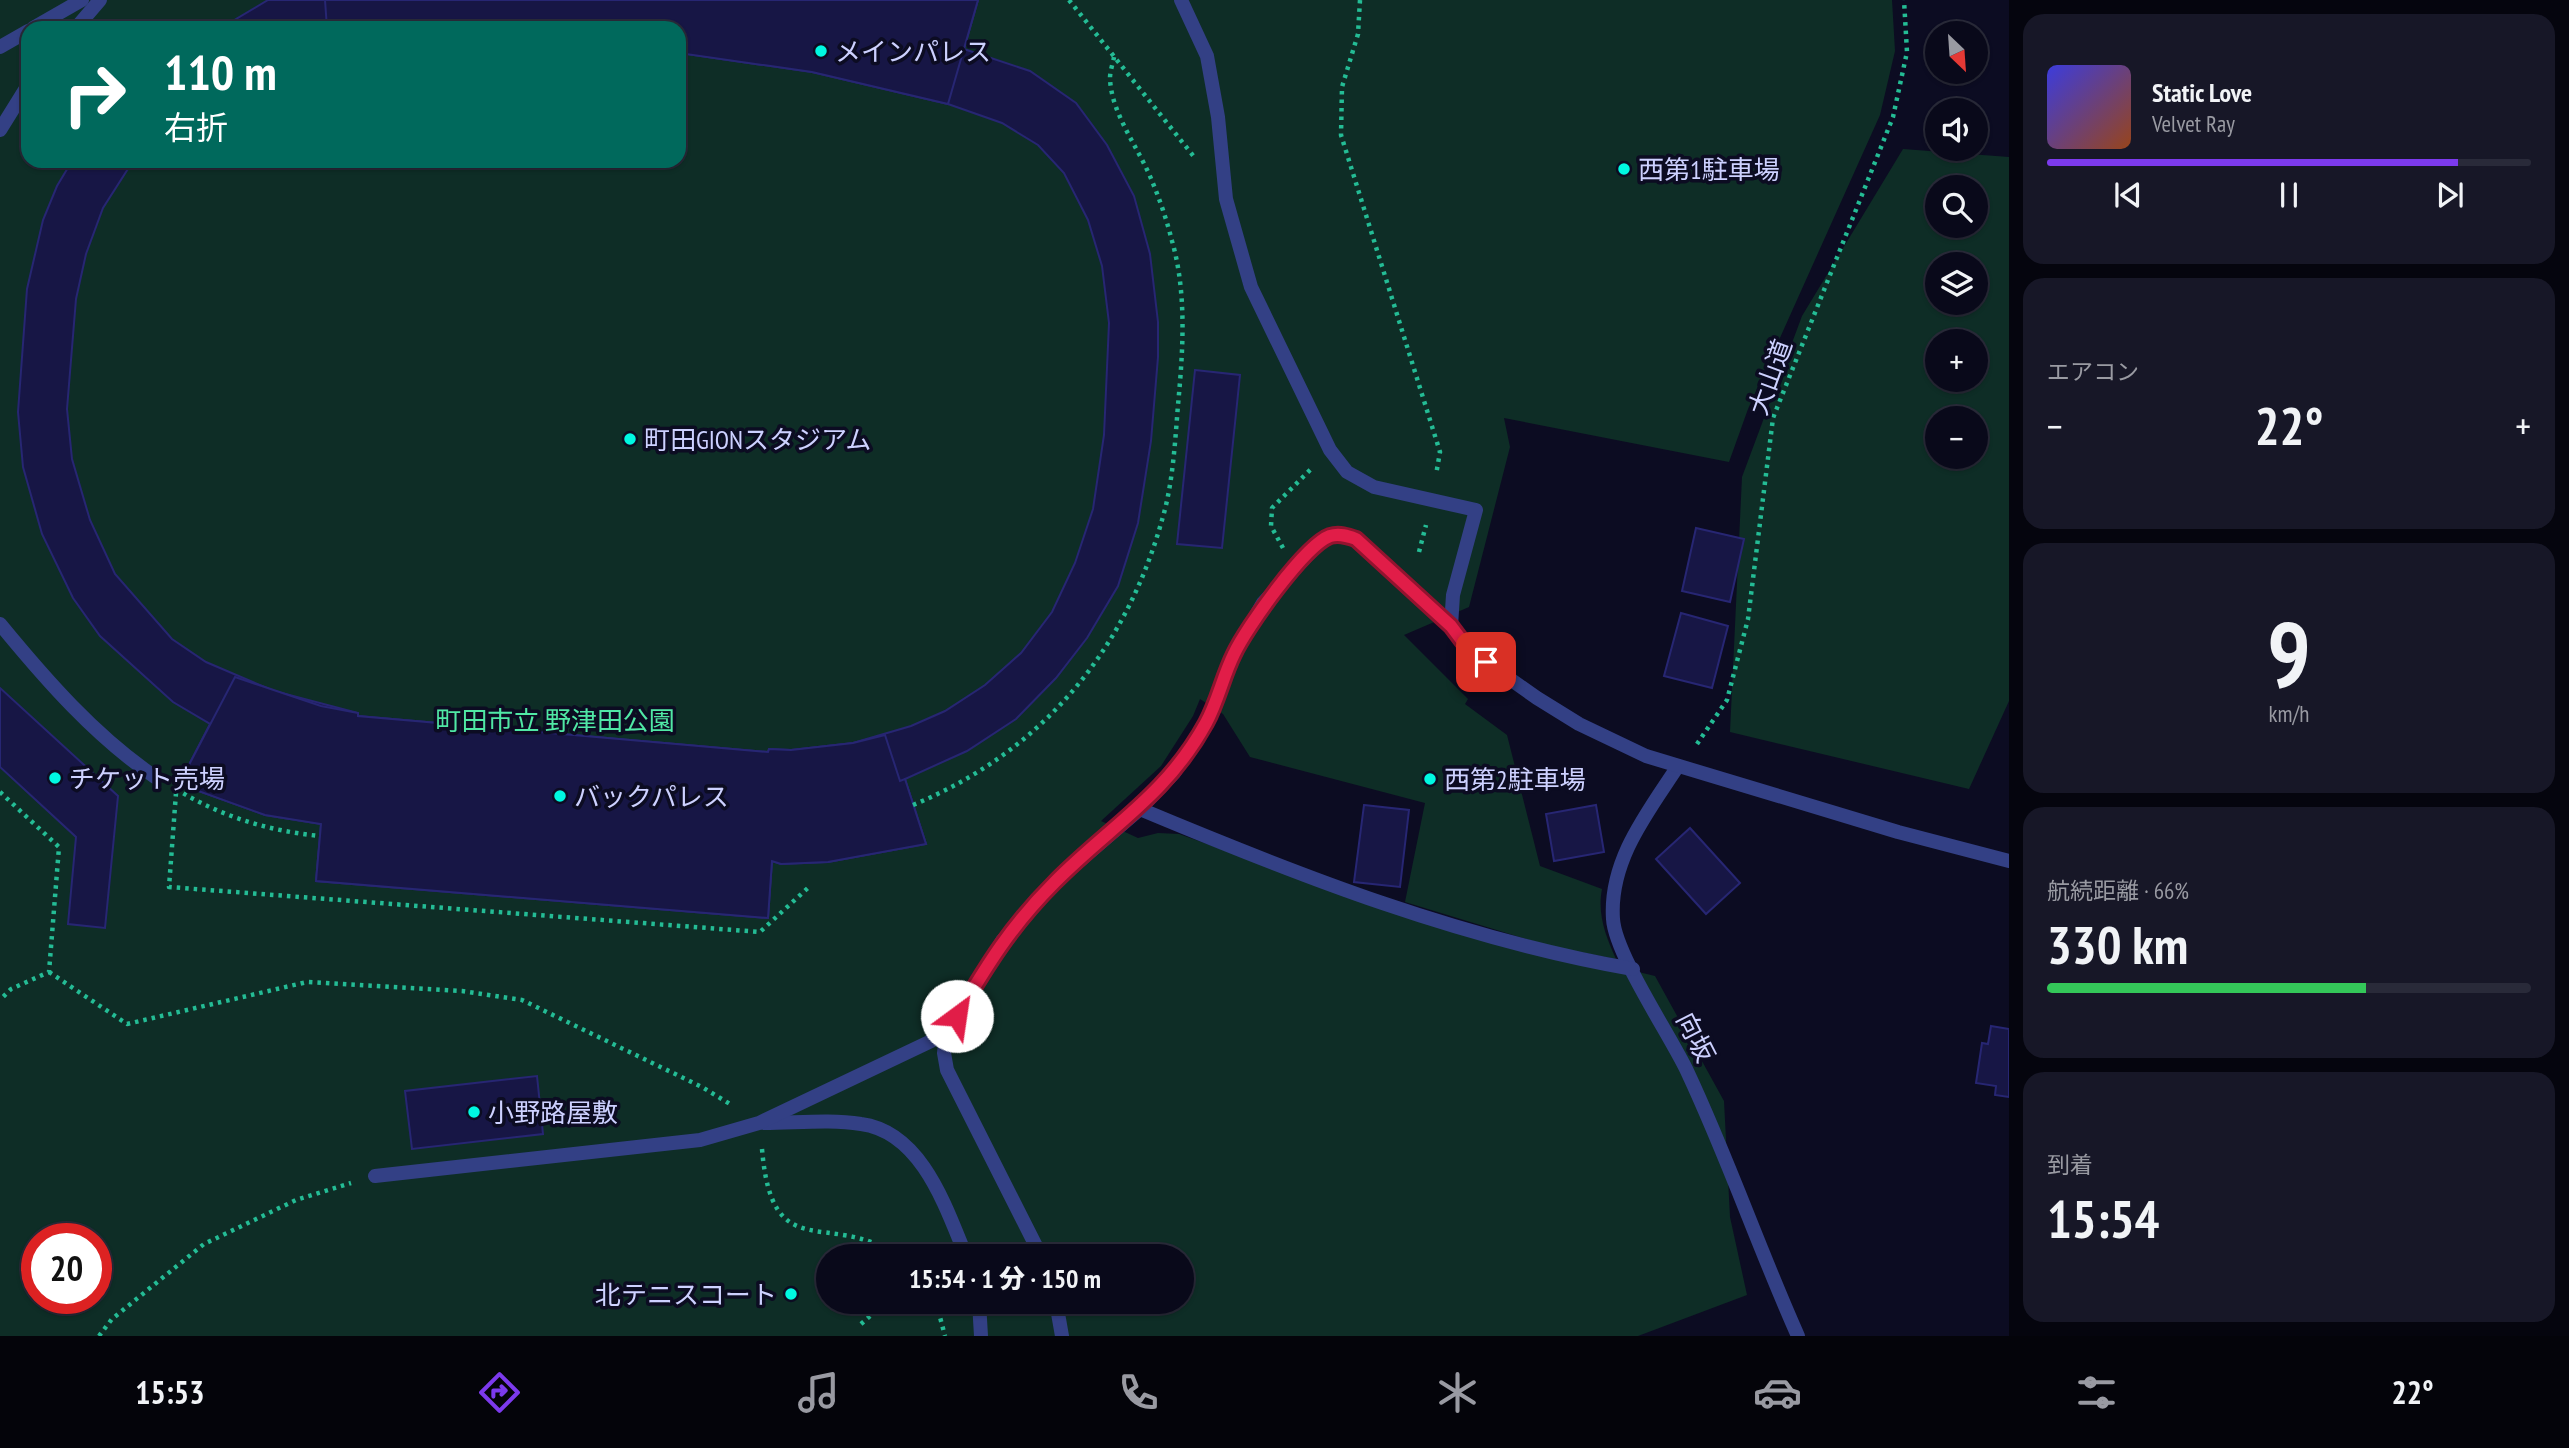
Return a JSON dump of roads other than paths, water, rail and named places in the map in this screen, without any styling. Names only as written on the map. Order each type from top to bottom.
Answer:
[{"type":"street","points":[[45,21],[82,0]]},
{"type":"street","points":[[82,21],[100,0]]},
{"type":"street","points":[[1181,0],[1207,56],[1218,117],[1226,199],[1251,287],[1330,450],[1347,472],[1374,487],[1476,510],[1453,594],[1451,626]]},
{"type":"street","points":[[0,47],[21,35]]},
{"type":"street","points":[[0,130],[21,96]]},
{"type":"street","points":[[1035,1244],[947,1070],[944,1053],[946,1034],[1002,940],[1055,882],[1140,809],[1174,773],[1207,722],[1234,653],[1263,603],[1330,536],[1343,534],[1356,539],[1451,626],[1469,650],[1537,698],[1579,724],[1646,757],[1898,832],[2009,861]]},
{"type":"street","points":[[0,624],[45,678],[80,714],[126,757],[155,777]]},
{"type":"street","name":"向坂","points":[[1678,766],[1638,828],[1622,859],[1615,889],[1613,921],[1633,969],[1686,1069],[1723,1149],[1798,1336]]},
{"type":"street","points":[[1140,809],[1283,869],[1411,913],[1552,955],[1633,969]]},
{"type":"street","points":[[375,1176],[700,1140],[759,1123],[946,1034]]},
{"type":"street","points":[[759,1123],[863,1124],[897,1138],[924,1166],[960,1244]]},
{"type":"street","points":[[980,1314],[981,1336]]},
{"type":"street","points":[[1058,1314],[1062,1336]]},
{"type":"place","name":"メインパレス","points":[[821,51]]},
{"type":"place","name":"西第1駐車場","points":[[1624,169]]},
{"type":"place","name":"町田GIONスタジアム","points":[[630,439]]},
{"type":"place","name":"チケット売場","points":[[55,778]]},
{"type":"place","name":"西第2駐車場","points":[[1430,779]]},
{"type":"place","name":"バックパレス","points":[[560,796]]},
{"type":"place","name":"小野路屋敷","points":[[474,1112]]},
{"type":"place","name":"北テニスコート","points":[[791,1294]]},
{"type":"park label","name":"町田市立 野津田公園","points":[[555,720]]}]
